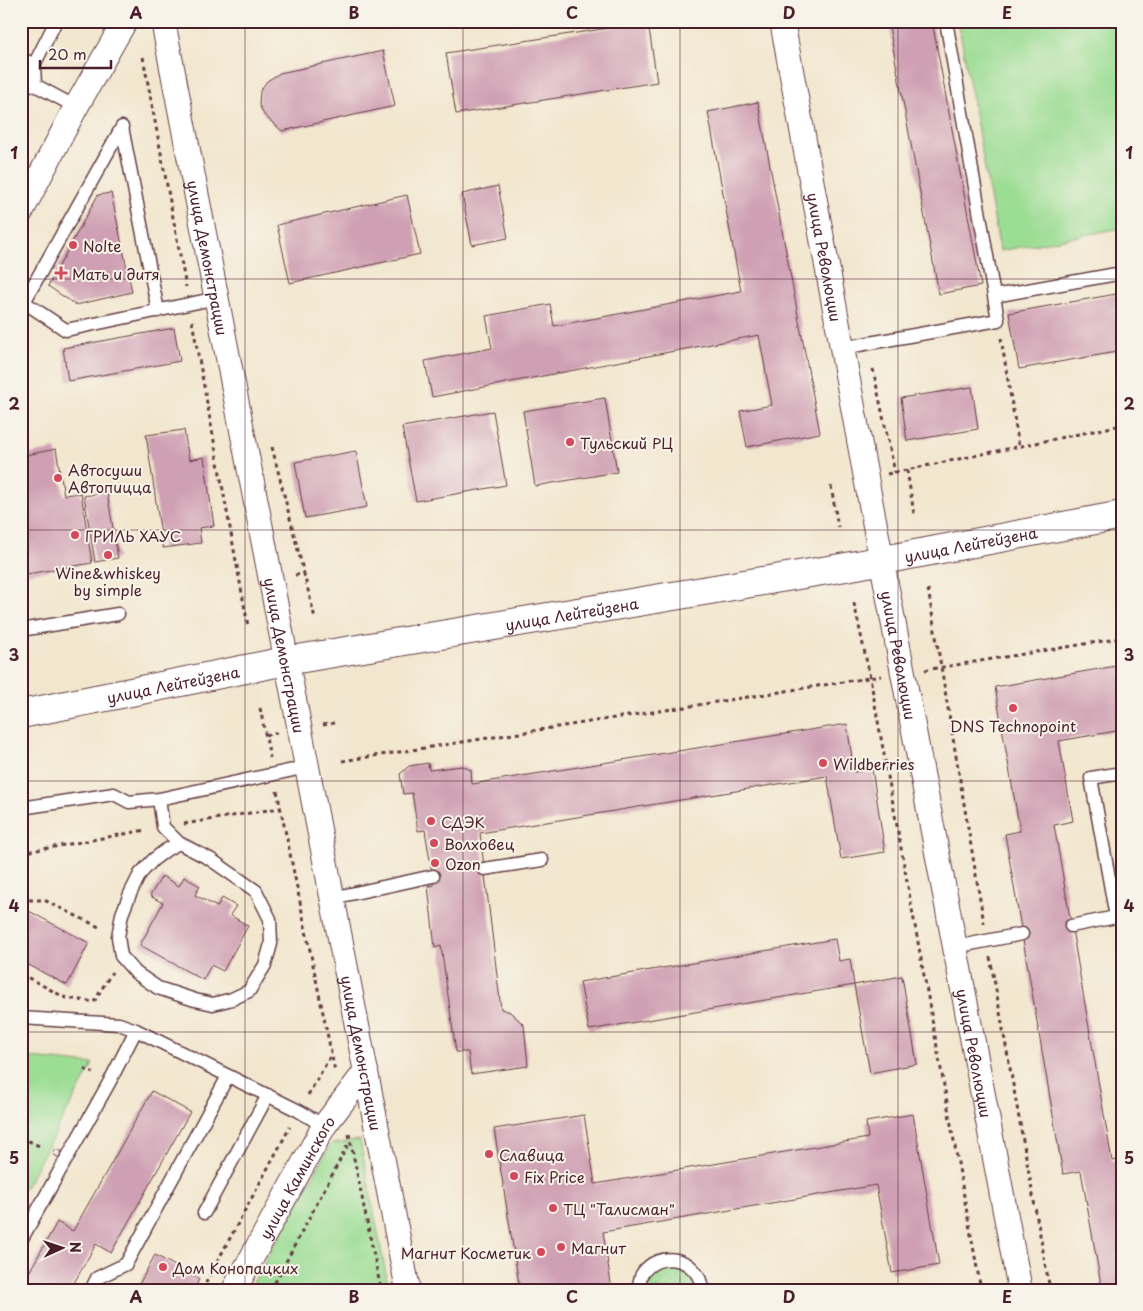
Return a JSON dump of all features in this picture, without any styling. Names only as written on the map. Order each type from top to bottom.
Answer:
[{"type":"street","points":[[21,212],[76,107],[125,21]]},
{"type":"street","name":"улица Демонстрации","points":[[163,21],[408,1290]]},
{"type":"street","name":"улица Революции","points":[[782,21],[1020,1290]]},
{"type":"street","name":"улица Лейтейзена","points":[[21,714],[286,661],[846,567],[1122,515]]},
{"type":"street","name":"улица Каминского","points":[[234,1290],[324,1126],[366,1070]]},
{"type":"lane","points":[[35,85],[34,65],[56,21]]},
{"type":"lane","points":[[842,348],[998,320],[946,21]]},
{"type":"lane","points":[[21,58],[34,65]]},
{"type":"lane","points":[[21,83],[35,85],[76,107]]},
{"type":"lane","points":[[158,311],[122,127],[23,301],[66,330],[158,311],[217,298]]},
{"type":"lane","points":[[994,296],[1122,273]]},
{"type":"lane","points":[[21,630],[118,614]]},
{"type":"lane","points":[[21,808],[114,794],[129,802],[160,798],[307,767]]},
{"type":"lane","points":[[1071,926],[1116,917],[1091,778],[1122,773]]},
{"type":"lane","points":[[160,798],[163,827],[179,843],[210,859],[256,891],[270,919],[271,944],[266,965],[249,991],[232,999],[213,1004],[158,988],[136,973],[121,956],[118,937],[122,914],[140,874],[153,860],[179,843]]},
{"type":"lane","points":[[484,868],[542,860]]},
{"type":"lane","points":[[332,898],[433,876]]},
{"type":"lane","points":[[955,947],[1022,934]]},
{"type":"lane","points":[[21,1018],[119,1024],[136,1030],[268,1095],[324,1126]]},
{"type":"lane","points":[[21,1240],[136,1030]]},
{"type":"lane","points":[[91,1290],[97,1278],[126,1264],[228,1076]]},
{"type":"lane","points":[[204,1213],[268,1095]]},
{"type":"lane","points":[[638,1290],[641,1275],[655,1262],[673,1258],[690,1265],[701,1280],[702,1290]]},
{"type":"path","points":[[998,320],[1019,446]]},
{"type":"path","points":[[873,369],[895,472]]},
{"type":"path","points":[[886,474],[1122,425]]},
{"type":"path","points":[[907,470],[914,514]]},
{"type":"path","points":[[831,486],[838,527]]},
{"type":"path","points":[[289,576],[304,574],[315,618]]},
{"type":"path","points":[[241,583],[248,626]]},
{"type":"path","points":[[854,603],[870,677],[981,1290]]},
{"type":"path","points":[[918,671],[1122,638]]},
{"type":"path","points":[[342,761],[884,675]]},
{"type":"path","points":[[260,708],[331,1054],[351,1140],[380,1290]]},
{"type":"path","points":[[320,726],[334,723]]},
{"type":"path","points":[[21,900],[44,900],[118,937]]},
{"type":"path","points":[[94,1002],[121,956]]},
{"type":"path","points":[[21,974],[66,998],[102,1004]]},
{"type":"path","points":[[202,1290],[331,1054]]},
{"type":"path","points":[[21,1137],[39,1146]]},
{"type":"path","points":[[271,1290],[351,1140]]},
{"type":"green space","points":[[958,21],[1122,21],[1122,228],[1000,251]]},
{"type":"green space","points":[[21,1057],[93,1064],[25,1188],[21,1186]]},
{"type":"green space","points":[[360,1140],[389,1290],[249,1290],[331,1144]]},
{"type":"green space","points":[[672,1266],[690,1277],[694,1290],[645,1290],[654,1272],[661,1268]]},
{"type":"building","points":[[888,21],[932,21],[981,286],[939,294]]},
{"type":"building","points":[[648,22],[657,82],[456,114],[446,53]]},
{"type":"building","points":[[383,51],[395,106],[282,131],[264,115],[259,105],[260,91],[267,81],[280,73]]},
{"type":"building","points":[[758,102],[820,433],[747,447],[740,411],[772,405],[759,335],[432,397],[425,361],[492,348],[486,316],[550,304],[554,326],[741,291],[708,112]]},
{"type":"building","points":[[498,186],[508,238],[472,245],[462,194]]},
{"type":"building","points":[[111,193],[132,292],[76,305],[48,286],[98,195]]},
{"type":"building","points":[[407,195],[420,254],[290,283],[277,225]]},
{"type":"building","points":[[1122,293],[1122,351],[1019,369],[1009,313]]},
{"type":"building","points":[[174,328],[180,361],[68,381],[63,348]]},
{"type":"building","points":[[972,387],[978,429],[907,441],[901,398]]},
{"type":"building","name":"Тульский РЦ","points":[[605,398],[617,472],[535,486],[523,411]]},
{"type":"building","points":[[493,411],[506,485],[416,501],[402,427]]},
{"type":"building","points":[[184,430],[189,460],[204,457],[214,526],[199,528],[201,543],[163,548],[146,435]]},
{"type":"building","points":[[56,449],[64,495],[81,493],[92,563],[21,575],[21,456]]},
{"type":"building","points":[[356,451],[367,507],[305,518],[295,462]]},
{"type":"building","points":[[107,492],[118,558],[95,562],[84,496]]},
{"type":"building","points":[[1122,665],[1122,730],[1059,741],[1073,821],[1054,825],[1112,1161],[1122,1159],[1122,1290],[1102,1290],[1081,1171],[1063,1174],[1005,834],[1020,831],[995,687]]},
{"type":"building","points":[[847,724],[854,772],[872,769],[885,852],[841,859],[827,776],[480,833],[501,1009],[510,1012],[524,1025],[528,1066],[471,1074],[468,1052],[456,1052],[441,946],[435,948],[428,886],[434,885],[425,830],[418,831],[412,793],[403,794],[400,774],[409,766],[428,763],[429,770],[462,766],[471,770],[472,784]]},
{"type":"building","points":[[162,876],[179,886],[184,877],[200,886],[195,895],[217,907],[222,898],[236,906],[230,915],[248,926],[223,971],[211,965],[203,980],[140,945],[163,903],[150,896]]},
{"type":"building","points":[[23,908],[89,943],[67,985],[21,961],[21,911]]},
{"type":"building","points":[[835,939],[839,961],[850,959],[854,985],[589,1030],[580,982]]},
{"type":"building","points":[[902,976],[917,1064],[870,1073],[854,985]]},
{"type":"building","points":[[152,1091],[190,1112],[111,1253],[96,1244],[70,1290],[21,1290],[57,1222],[73,1231]]},
{"type":"building","points":[[913,1114],[939,1265],[892,1273],[876,1185],[603,1232],[612,1290],[520,1290],[494,1129],[584,1115],[595,1184],[868,1138],[866,1122]]},
{"type":"building","points":[[56,1149],[62,1152],[59,1158],[53,1154]]},
{"type":"building","name":"Дом Конопацких","points":[[155,1255],[199,1279],[194,1290],[136,1290]]},
{"type":"place","name":"Nolte","points":[[73,245]]},
{"type":"place","name":"Мать и дитя","points":[[61,273]]},
{"type":"place","name":"Тульский РЦ","points":[[570,442]]},
{"type":"place","name":"Автосуши Автопицца","points":[[58,478]]},
{"type":"place","name":"ГРИЛЬ ХАУС","points":[[75,535]]},
{"type":"place","name":"Wine&whiskey by simple","points":[[108,555]]},
{"type":"place","name":"DNS Technopoint","points":[[1013,708]]},
{"type":"place","name":"Wildberries","points":[[823,763]]},
{"type":"place","name":"СДЭК","points":[[431,821]]},
{"type":"place","name":"Волховец","points":[[434,843]]},
{"type":"place","name":"Ozon","points":[[435,863]]},
{"type":"place","name":"Славица","points":[[489,1154]]},
{"type":"place","name":"Fix Price","points":[[514,1176]]},
{"type":"place","name":"ТЦ \"Талисман\"","points":[[553,1208]]},
{"type":"place","name":"Магнит","points":[[561,1247]]},
{"type":"place","name":"Магнит Косметик","points":[[541,1252]]},
{"type":"place","name":"Дом Конопацких","points":[[163,1267]]}]
